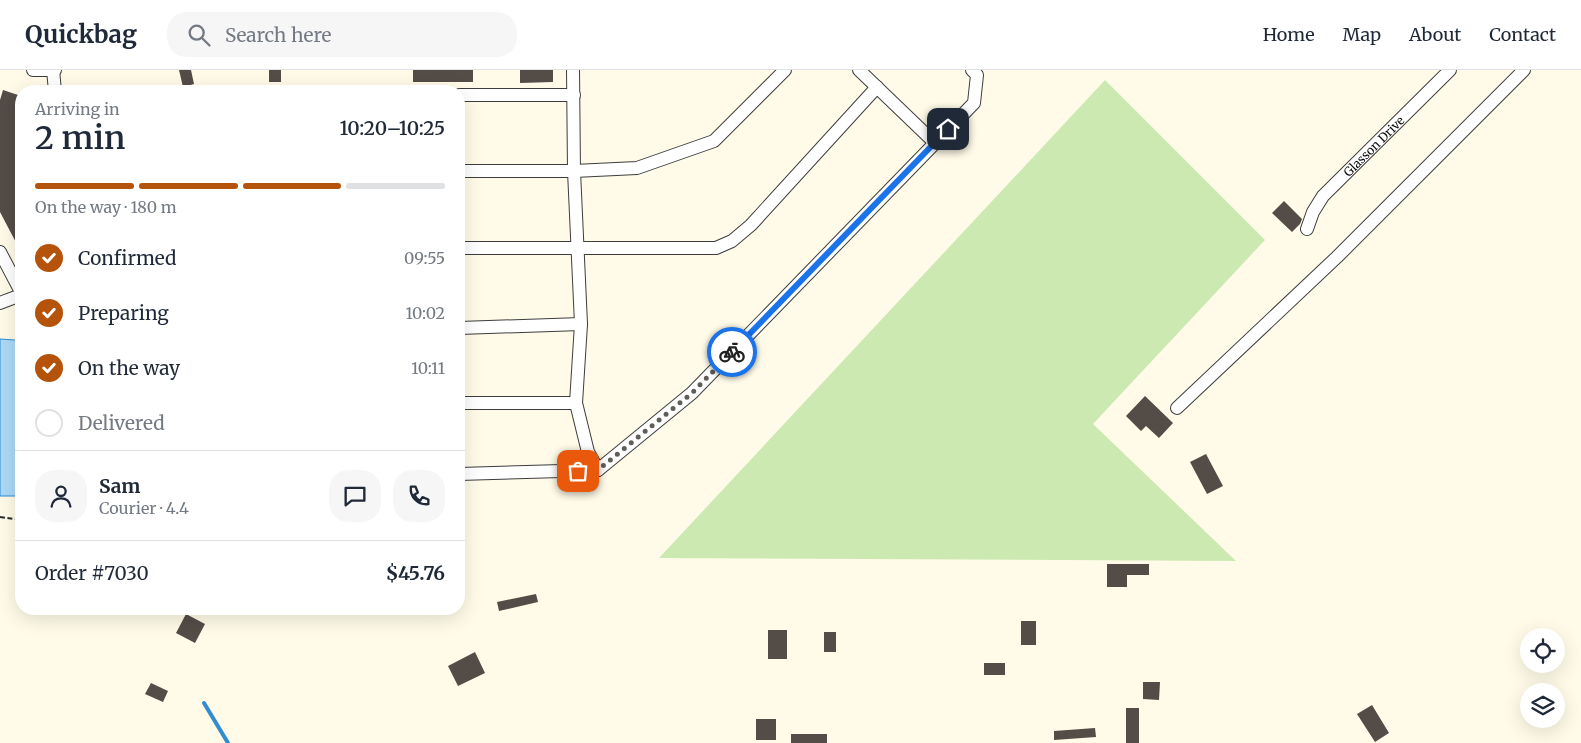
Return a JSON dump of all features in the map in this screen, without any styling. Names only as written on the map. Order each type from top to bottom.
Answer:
[{"type":"street","points":[[33,70],[54,70],[55,85]]},
{"type":"street","points":[[574,70],[574,171],[581,324],[576,403],[588,452],[598,470]]},
{"type":"street","points":[[465,171],[574,171],[637,168],[714,141],[785,70]]},
{"type":"street","points":[[859,70],[935,143]]},
{"type":"street","points":[[465,474],[598,470],[692,393],[974,103],[978,75],[972,70]]},
{"type":"street","name":"Glasson Drive","points":[[1307,229],[1313,212],[1323,196],[1450,70]]},
{"type":"street","points":[[1177,408],[1337,257],[1524,70]]},
{"type":"street","points":[[465,248],[716,248],[732,241],[751,225],[877,87]]},
{"type":"street","points":[[465,95],[574,95]]},
{"type":"street","points":[[0,252],[15,281]]},
{"type":"street","points":[[0,303],[15,296]]},
{"type":"street","points":[[465,328],[581,324]]},
{"type":"street","points":[[465,402],[576,403]]},
{"type":"path","points":[[0,516],[15,519]]},
{"type":"green space","points":[[1105,80],[1265,240],[1093,424],[1236,561],[659,558]]},
{"type":"water","points":[[0,339],[15,340],[15,496],[0,496]]},
{"type":"building","points":[[179,70],[191,70],[194,84],[183,85]]},
{"type":"building","points":[[269,70],[281,70],[281,82],[269,82]]},
{"type":"building","points":[[413,70],[473,70],[473,82],[413,82]]},
{"type":"building","points":[[520,70],[553,70],[553,82],[520,83]]},
{"type":"building","points":[[3,90],[15,94],[15,241],[0,212],[0,100]]},
{"type":"building","points":[[1284,201],[1302,219],[1292,232],[1272,213]]},
{"type":"building","points":[[1145,396],[1173,423],[1159,438],[1146,426],[1141,431],[1126,416]]},
{"type":"building","points":[[1206,454],[1223,486],[1207,494],[1190,462]]},
{"type":"building","points":[[1107,564],[1149,564],[1149,575],[1127,575],[1127,587],[1107,587]]},
{"type":"building","points":[[536,594],[538,602],[499,611],[497,602]]},
{"type":"building","points":[[185,615],[205,624],[195,643],[176,633]]},
{"type":"building","points":[[1021,621],[1036,621],[1036,645],[1021,645]]},
{"type":"building","points":[[768,630],[787,630],[787,659],[768,659]]},
{"type":"building","points":[[824,632],[836,632],[836,652],[824,652]]},
{"type":"building","points":[[475,652],[485,673],[458,686],[448,666]]},
{"type":"building","points":[[984,663],[1005,663],[1005,675],[984,675]]},
{"type":"building","points":[[1143,682],[1160,682],[1159,700],[1143,699]]},
{"type":"building","points":[[151,683],[168,691],[163,702],[145,694]]},
{"type":"building","points":[[1372,705],[1389,733],[1375,742],[1357,714]]},
{"type":"building","points":[[1126,708],[1139,708],[1139,743],[1126,743]]},
{"type":"building","points":[[756,719],[776,719],[776,740],[756,740]]},
{"type":"building","points":[[1095,728],[1096,737],[1054,740],[1054,731]]},
{"type":"building","points":[[791,734],[827,734],[827,743],[791,743]]},
{"type":"waterway","points":[[204,703],[228,743]]},
{"type":"way so far","points":[[578,471],[598,470],[692,393],[732,352]]},
{"type":"route","points":[[732,352],[948,129]]}]
